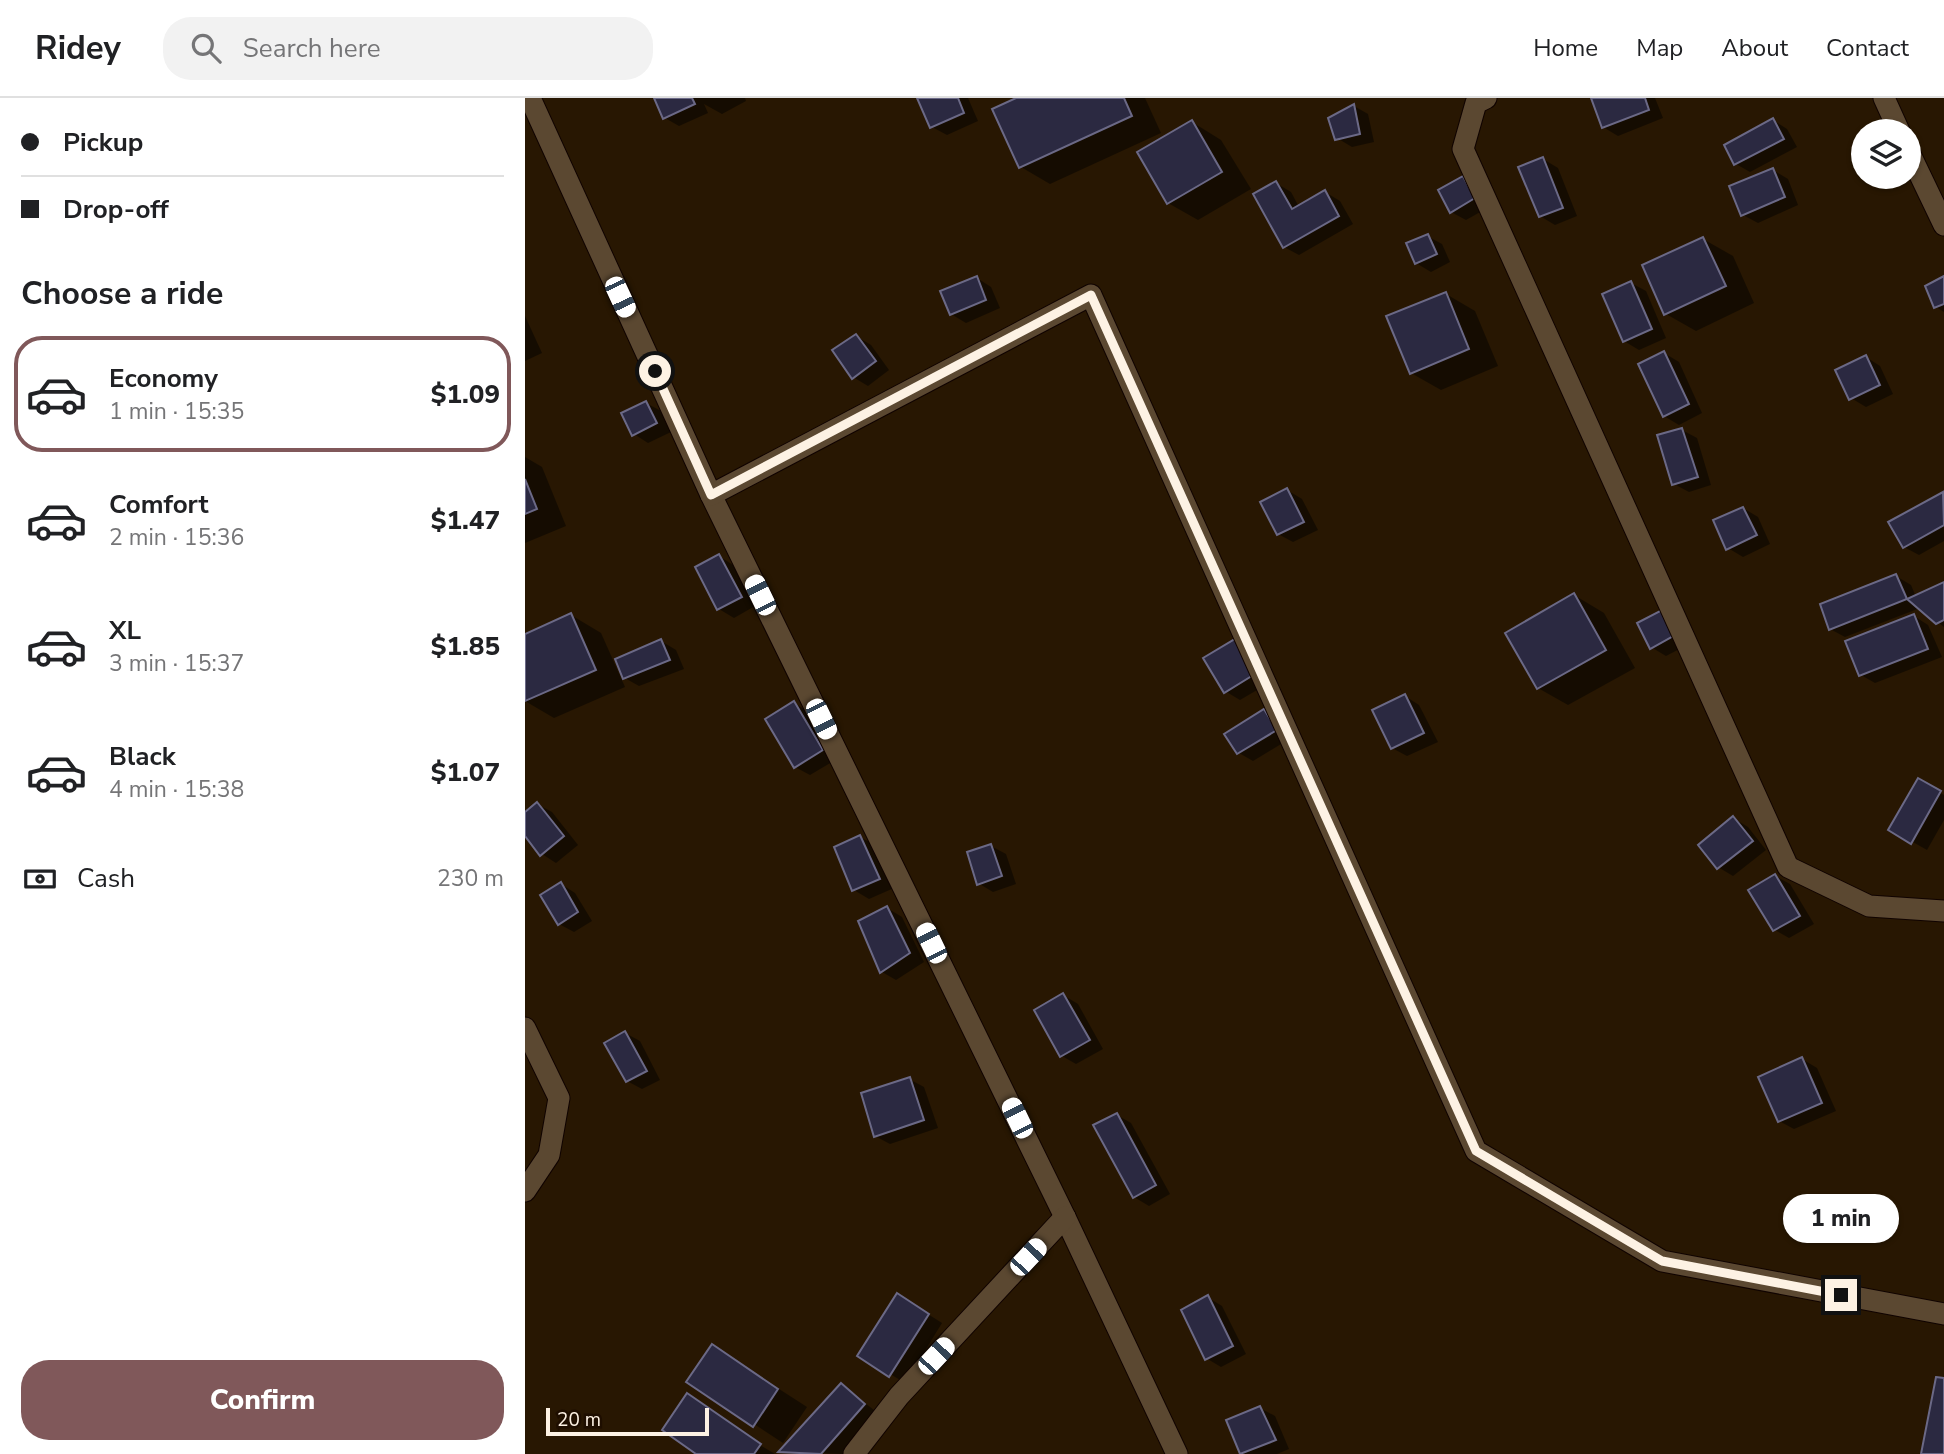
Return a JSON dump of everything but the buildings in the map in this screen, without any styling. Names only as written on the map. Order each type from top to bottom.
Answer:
[{"type":"street","points":[[530,98],[711,495],[1065,1217],[1177,1454]]},
{"type":"street","points":[[1486,98],[1476,103],[1463,149],[1788,867],[1869,906],[1944,911]]},
{"type":"street","points":[[1884,98],[1894,119]]},
{"type":"street","points":[[1921,177],[1944,225]]},
{"type":"street","points":[[711,495],[1091,295],[1476,1151],[1662,1261],[1944,1314]]},
{"type":"street","points":[[525,1028],[559,1098],[549,1155],[525,1191]]},
{"type":"street","points":[[854,1454],[899,1396],[1065,1217]]},
{"type":"route","points":[[655,371],[711,495],[1091,295],[1476,1151],[1662,1261],[1841,1295]]}]
